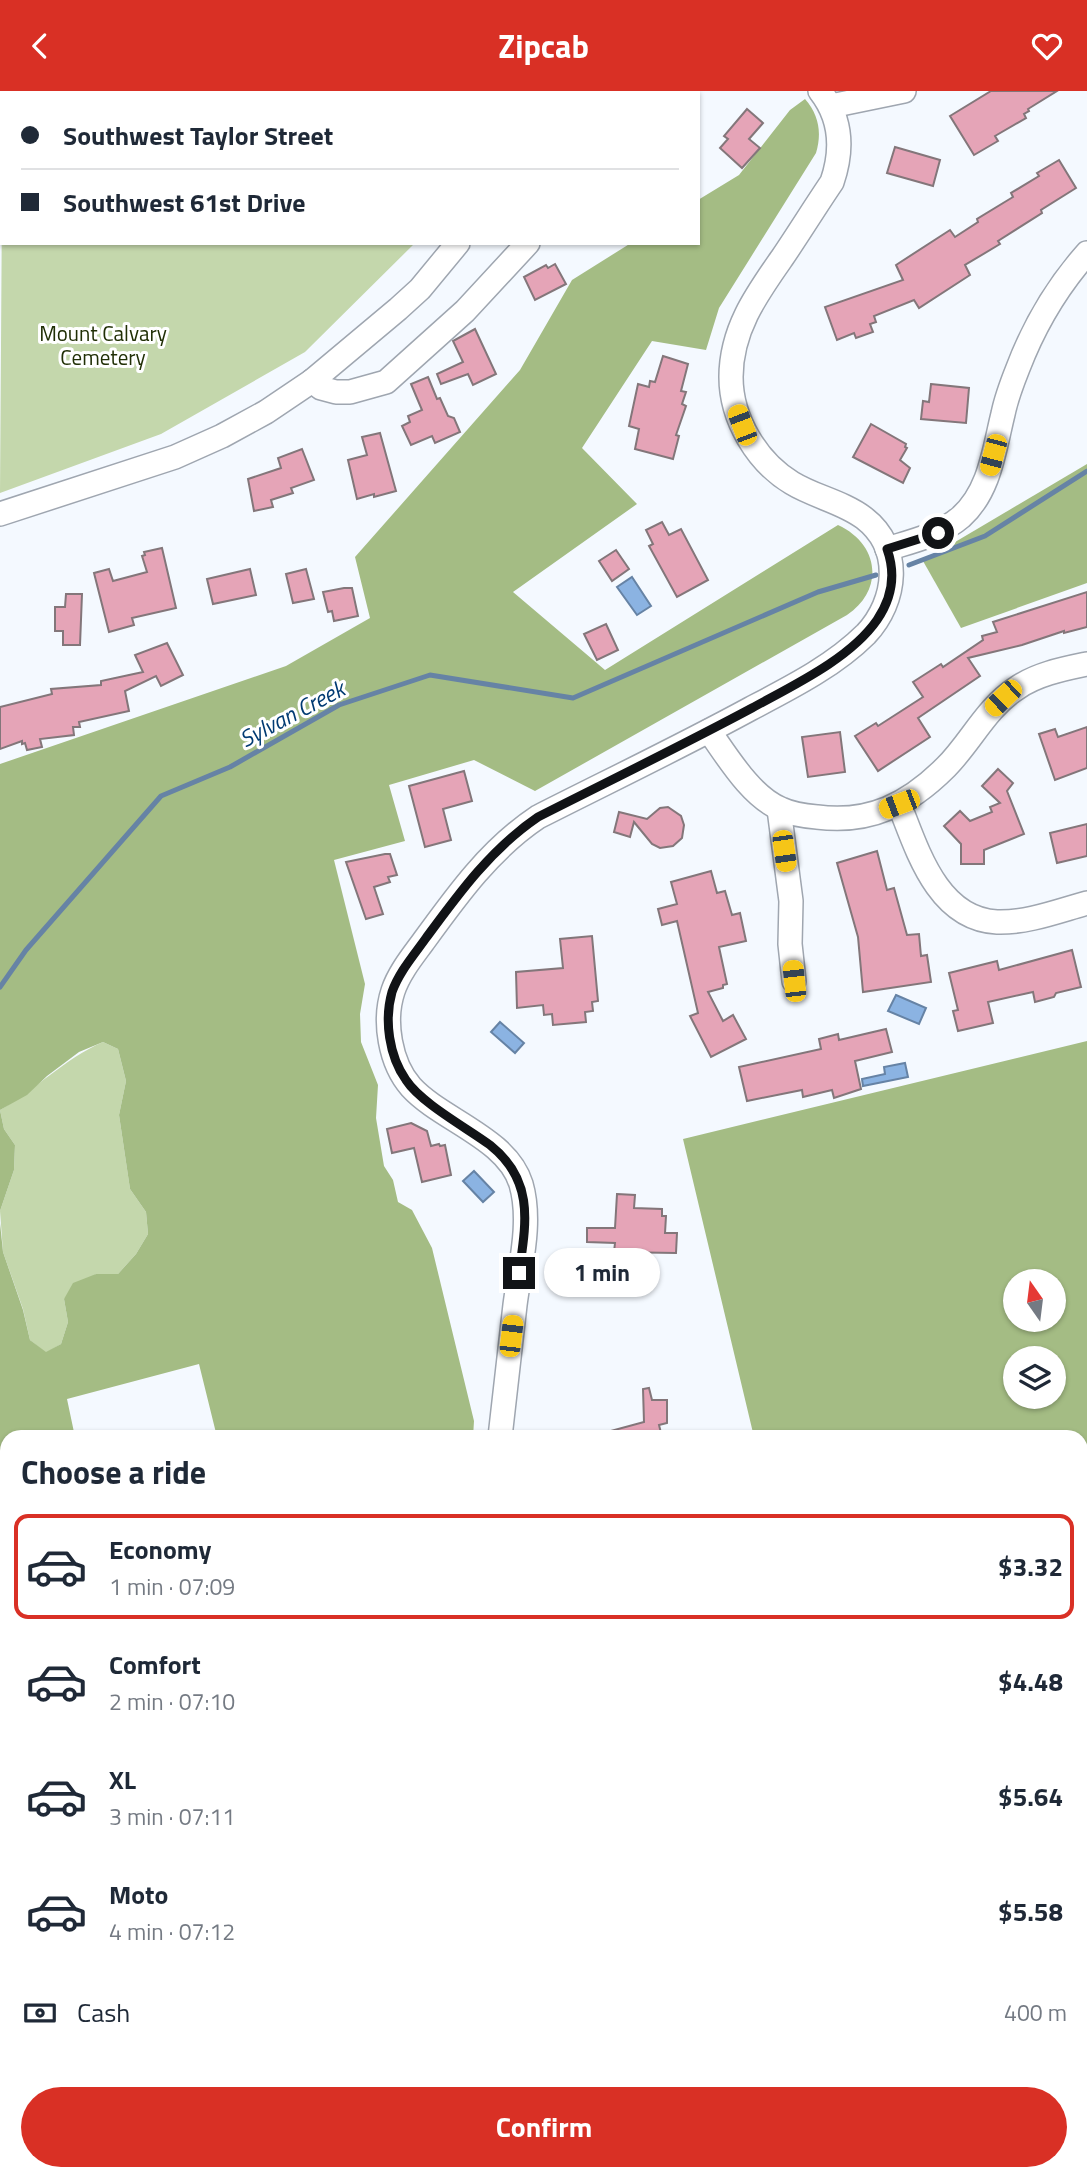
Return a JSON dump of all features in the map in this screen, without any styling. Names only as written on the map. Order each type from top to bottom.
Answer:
[{"type":"street","points":[[501,1430],[525,1225],[520,1183],[515,1171],[501,1153],[418,1094],[404,1078],[390,1037],[390,1002],[393,989],[444,912],[487,859],[519,830],[538,817],[787,689],[826,665],[866,634],[877,620],[888,598],[893,573],[887,549],[879,534],[863,517],[793,484],[765,461],[742,425],[732,393],[731,379],[733,349],[743,320],[767,278],[832,182],[840,142],[825,98],[904,91]]},
{"type":"street","points":[[0,514],[148,467],[200,447],[265,412],[312,381],[405,302],[456,245]]},
{"type":"street","points":[[312,381],[321,388],[343,392],[372,388],[386,382],[466,311],[526,245]]},
{"type":"street","points":[[887,549],[938,533],[961,517],[977,499],[986,480],[1003,411],[1018,367],[1059,288],[1087,253]]},
{"type":"street","points":[[709,731],[738,773],[779,809],[806,816],[849,819],[899,804],[929,784],[1003,698],[1037,677],[1087,664]]},
{"type":"street","points":[[899,804],[926,870],[953,903],[972,917],[996,922],[1020,920],[1087,903]]},
{"type":"street","points":[[779,809],[791,901],[790,944],[794,981]]},
{"type":"green space","points":[[805,99],[818,125],[816,153],[719,308],[706,350],[652,341],[582,448],[637,504],[513,592],[605,670],[838,525],[852,533],[869,555],[872,580],[867,593],[847,615],[535,791],[474,760],[389,785],[405,841],[334,860],[365,984],[360,1014],[361,1042],[378,1085],[376,1118],[384,1166],[393,1180],[398,1202],[412,1210],[432,1248],[474,1421],[473,1430],[215,1430],[199,1364],[67,1399],[74,1430],[0,1430],[0,1223],[3,1252],[23,1310],[30,1340],[46,1352],[61,1344],[68,1322],[64,1299],[73,1283],[96,1274],[118,1274],[136,1254],[148,1234],[146,1212],[130,1189],[119,1115],[126,1081],[118,1049],[103,1042],[79,1052],[27,1095],[0,1110],[0,764],[286,666],[370,618],[355,557],[520,370],[572,280],[628,245],[700,245],[700,199],[739,175],[790,110]]},
{"type":"green space","name":"Mount Calvary Cemetery","points":[[2,245],[413,245],[305,352],[161,434],[0,493]]},
{"type":"green space","points":[[1087,464],[1087,583],[961,628],[923,561]]},
{"type":"green space","points":[[1087,1041],[1087,1430],[752,1430],[683,1139]]},
{"type":"green space","points":[[103,1042],[118,1049],[126,1081],[119,1115],[130,1189],[146,1212],[148,1234],[136,1254],[118,1274],[96,1274],[64,1299],[68,1322],[61,1344],[46,1353],[30,1340],[23,1309],[3,1252],[0,1211],[14,1170],[15,1145],[4,1129],[0,1110],[76,1057]]},
{"type":"green space","points":[[0,1110],[4,1129],[15,1145],[14,1170],[0,1211]]},
{"type":"water","points":[[632,577],[651,606],[637,615],[617,587]]},
{"type":"water","points":[[896,995],[926,1008],[919,1024],[888,1011]]},
{"type":"water","points":[[500,1022],[524,1043],[515,1053],[491,1032]]},
{"type":"water","points":[[905,1063],[908,1077],[863,1086],[862,1079],[885,1074],[884,1067]]},
{"type":"water","points":[[474,1171],[494,1192],[483,1202],[463,1181]]},
{"type":"building","points":[[991,91],[1057,91],[1028,109],[1024,114],[1026,118],[995,136],[998,141],[974,155],[950,116]]},
{"type":"building","points":[[747,109],[763,123],[749,139],[760,148],[742,168],[720,148],[728,139],[724,136]]},
{"type":"building","points":[[895,147],[940,160],[933,186],[887,173]]},
{"type":"building","points":[[1059,160],[1076,188],[998,241],[1000,244],[965,265],[970,275],[919,308],[914,300],[874,316],[876,322],[870,324],[873,332],[856,338],[854,333],[837,340],[825,307],[903,280],[896,265],[950,230],[955,237],[978,222],[977,219],[1013,197],[1011,193],[1039,176],[1037,173]]},
{"type":"building","points":[[555,264],[566,284],[535,300],[524,277],[546,265],[548,268]]},
{"type":"building","points":[[475,329],[496,374],[473,385],[468,374],[441,384],[437,374],[463,362],[453,341]]},
{"type":"building","points":[[663,356],[688,364],[681,391],[686,392],[682,404],[686,406],[676,435],[679,436],[673,459],[635,449],[639,429],[629,426],[638,384],[649,387],[650,381],[655,382]]},
{"type":"building","points":[[428,377],[437,399],[440,398],[448,416],[454,418],[460,432],[435,443],[432,436],[411,445],[402,426],[410,422],[408,416],[422,410],[411,384]]},
{"type":"building","points":[[931,384],[969,388],[966,423],[921,419],[923,401],[929,402]]},
{"type":"building","points":[[871,424],[906,444],[907,448],[900,460],[910,468],[903,483],[853,457]]},
{"type":"building","points":[[380,433],[396,491],[357,499],[348,460],[367,455],[362,437]]},
{"type":"building","points":[[302,449],[314,480],[291,488],[293,493],[271,500],[273,507],[254,511],[248,479],[281,468],[278,458]]},
{"type":"building","points":[[662,522],[669,535],[681,529],[708,580],[677,597],[649,546],[653,544],[646,530]]},
{"type":"building","points":[[162,548],[176,608],[132,618],[134,625],[109,632],[94,573],[109,569],[113,581],[147,572],[142,556],[145,555],[144,552]]},
{"type":"building","points":[[616,550],[629,569],[612,581],[599,561]]},
{"type":"building","points":[[250,569],[256,595],[213,604],[207,579]]},
{"type":"building","points":[[306,569],[314,599],[293,603],[286,574]]},
{"type":"building","points":[[352,588],[358,616],[334,621],[332,611],[328,612],[323,592]]},
{"type":"building","points":[[1087,592],[1087,627],[968,658],[980,676],[918,718],[930,737],[878,771],[855,736],[876,723],[878,726],[923,697],[913,682],[941,664],[943,667],[983,640],[982,636],[997,632],[993,622]]},
{"type":"building","points":[[66,594],[82,594],[80,645],[63,645],[63,631],[55,631],[55,607],[65,607]]},
{"type":"building","points":[[606,624],[618,650],[597,660],[584,634]]},
{"type":"building","points":[[167,643],[183,675],[161,686],[156,676],[125,691],[129,711],[79,722],[80,727],[73,727],[74,735],[40,739],[42,747],[27,750],[22,741],[0,749],[0,707],[52,694],[51,689],[101,685],[101,681],[143,672],[135,655]]},
{"type":"building","points":[[1087,727],[1087,768],[1055,780],[1039,734],[1055,729],[1058,737]]},
{"type":"building","points":[[840,732],[845,772],[808,777],[802,737]]},
{"type":"building","points":[[998,769],[1013,783],[1007,791],[1024,834],[984,850],[984,864],[961,864],[961,844],[944,826],[960,811],[970,821],[992,812],[990,807],[1000,803],[982,786]]},
{"type":"building","points":[[464,771],[472,801],[443,809],[451,840],[425,847],[409,786]]},
{"type":"building","points":[[668,807],[681,816],[684,825],[682,838],[673,846],[660,848],[652,844],[634,822],[630,837],[614,832],[619,812],[647,819],[660,808]]},
{"type":"building","points":[[1087,824],[1087,856],[1057,863],[1050,833]]},
{"type":"building","points":[[877,851],[887,890],[894,888],[907,935],[919,934],[921,956],[927,955],[931,982],[863,992],[858,937],[837,863]]},
{"type":"building","points":[[390,854],[397,875],[388,877],[390,882],[374,887],[383,914],[366,919],[346,862]]},
{"type":"building","points":[[711,871],[717,893],[725,891],[732,915],[740,913],[746,941],[719,947],[727,984],[723,985],[723,988],[708,992],[723,1021],[733,1015],[746,1039],[711,1057],[690,1016],[698,1013],[677,921],[662,925],[658,909],[677,904],[671,882]]},
{"type":"building","points":[[592,936],[598,1001],[592,1002],[593,1011],[585,1012],[586,1022],[553,1025],[552,1014],[544,1015],[543,1005],[517,1008],[516,972],[563,968],[560,939]]},
{"type":"building","points":[[1072,950],[1081,987],[1035,1002],[1033,992],[988,1002],[993,1023],[958,1031],[953,1011],[958,1010],[949,973],[997,961],[999,970]]},
{"type":"building","points":[[886,1029],[892,1052],[855,1061],[861,1089],[834,1098],[832,1090],[803,1097],[802,1090],[747,1101],[739,1067],[821,1049],[819,1039],[838,1034],[839,1040]]},
{"type":"building","points":[[411,1123],[427,1131],[431,1146],[445,1145],[451,1175],[422,1182],[414,1148],[392,1153],[387,1129]]},
{"type":"building","points":[[617,1194],[635,1195],[634,1208],[662,1209],[662,1216],[666,1216],[665,1233],[677,1233],[676,1253],[614,1252],[615,1243],[587,1242],[587,1228],[615,1228]]},
{"type":"building","points":[[649,1388],[652,1400],[667,1400],[667,1423],[659,1425],[660,1430],[614,1430],[644,1422],[643,1389]]},
{"type":"waterway","name":"Sylvan Creek","points":[[909,565],[985,536],[1087,471]]},
{"type":"waterway","name":"Sylvan Creek","points":[[0,987],[26,950],[161,796],[230,767],[339,705],[430,675],[573,698],[818,592],[876,575]]},
{"type":"route","points":[[519,1273],[525,1209],[515,1171],[501,1153],[418,1094],[400,1070],[390,1037],[389,1023],[393,989],[402,972],[444,912],[487,859],[519,830],[538,817],[709,731],[826,665],[866,634],[877,620],[892,583],[893,573],[887,549],[938,533]]}]
